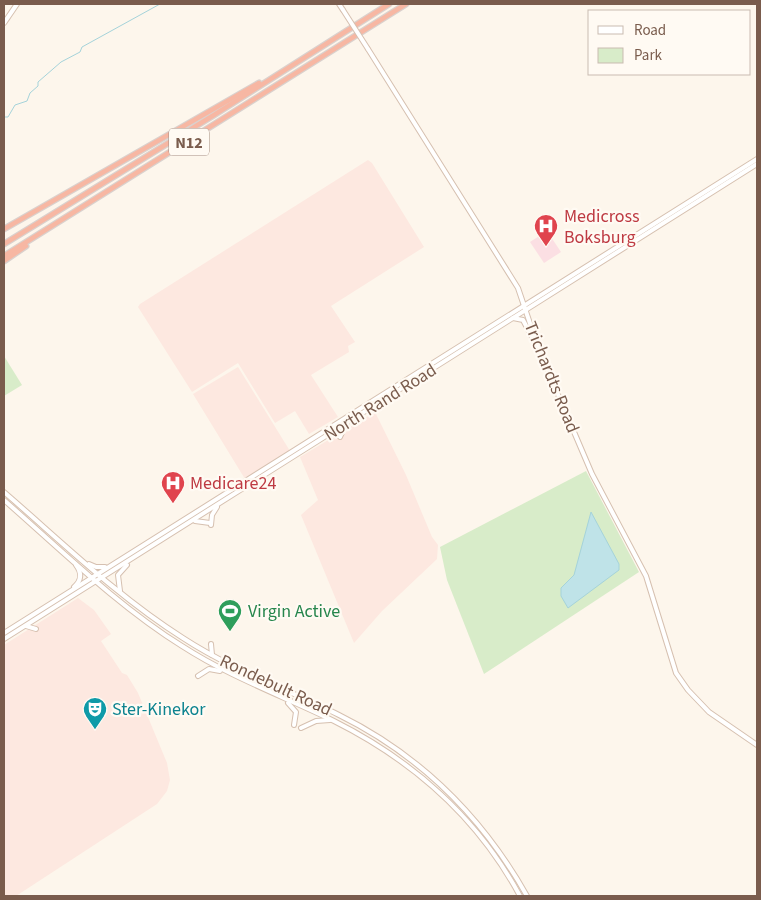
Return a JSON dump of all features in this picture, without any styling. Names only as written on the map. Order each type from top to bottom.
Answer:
[{"type":"highway","name":"N12","points":[[4,244],[214,115],[389,4]]},
{"type":"highway","name":"N12","points":[[4,256],[406,4]]},
{"type":"highway","points":[[4,229],[215,110],[340,34]]},
{"type":"highway","points":[[4,261],[57,224]]},
{"type":"main road","points":[[4,22],[16,4]]},
{"type":"main road","name":"Trichardts Road","points":[[339,4],[511,274],[525,307],[539,350],[592,474],[646,576],[676,673],[688,690],[709,712],[757,745]]},
{"type":"main road","name":"North Rand Road","points":[[4,633],[525,307],[757,159]]},
{"type":"main road","name":"North Rand Road","points":[[4,639],[513,318],[525,307],[578,279],[757,164]]},
{"type":"main road","points":[[513,318],[522,320],[539,350]]},
{"type":"main road","points":[[409,378],[413,381]]},
{"type":"main road","points":[[340,437],[347,423]]},
{"type":"main road","name":"Rondebult Road","points":[[4,492],[98,574],[169,629],[212,655],[339,715],[369,732],[419,766],[453,797],[483,830],[502,855],[527,896]]},
{"type":"main road","name":"Rondebult Road","points":[[4,500],[97,581],[181,646],[227,673],[332,720],[392,754],[438,790],[480,834],[503,866],[520,896]]},
{"type":"main road","points":[[192,522],[200,521],[210,524],[212,515],[218,505]]},
{"type":"main road","points":[[121,592],[118,575],[136,557]]},
{"type":"main road","points":[[65,595],[80,579],[79,569],[72,560]]},
{"type":"main road","points":[[82,560],[96,567],[110,566]]},
{"type":"main road","points":[[26,626],[36,629]]},
{"type":"main road","points":[[211,644],[212,655]]},
{"type":"main road","points":[[198,676],[209,669],[227,673]]},
{"type":"main road","points":[[285,700],[296,712],[294,725]]},
{"type":"main road","points":[[302,728],[316,721],[332,720]]},
{"type":"shaded area","points":[[368,160],[372,163],[424,247],[331,306],[355,342],[348,346],[349,352],[311,375],[338,417],[309,434],[295,411],[275,423],[238,363],[192,392],[138,307],[140,304]]},
{"type":"shaded area","name":"Medicross Boksburg","points":[[547,231],[561,252],[544,263],[530,242]]},
{"type":"shaded area","points":[[238,367],[290,451],[245,479],[193,394]]},
{"type":"shaded area","points":[[375,412],[406,475],[432,537],[438,545],[437,559],[382,611],[354,643],[301,515],[318,500],[300,457]]},
{"type":"shaded area","points":[[78,598],[94,610],[111,634],[101,641],[138,693],[167,763],[170,780],[167,791],[157,804],[16,896],[4,896],[4,645]]},
{"type":"green space","points":[[4,356],[22,385],[4,396]]},
{"type":"green space","points":[[586,471],[639,572],[484,674],[447,580],[440,547]]},
{"type":"water","points":[[591,512],[619,564],[619,570],[568,608],[561,596],[561,588],[574,575]]},
{"type":"waterway","points":[[4,117],[8,117],[15,105],[27,101],[30,93],[38,86],[38,82],[61,62],[80,52],[82,47],[160,4]]},
{"type":"place","name":"Medicross Boksburg","points":[[546,247]]},
{"type":"place","name":"Medicare24","points":[[173,504]]},
{"type":"place","name":"Virgin Active","points":[[230,632]]},
{"type":"place","name":"Ster-Kinekor","points":[[95,730]]}]
